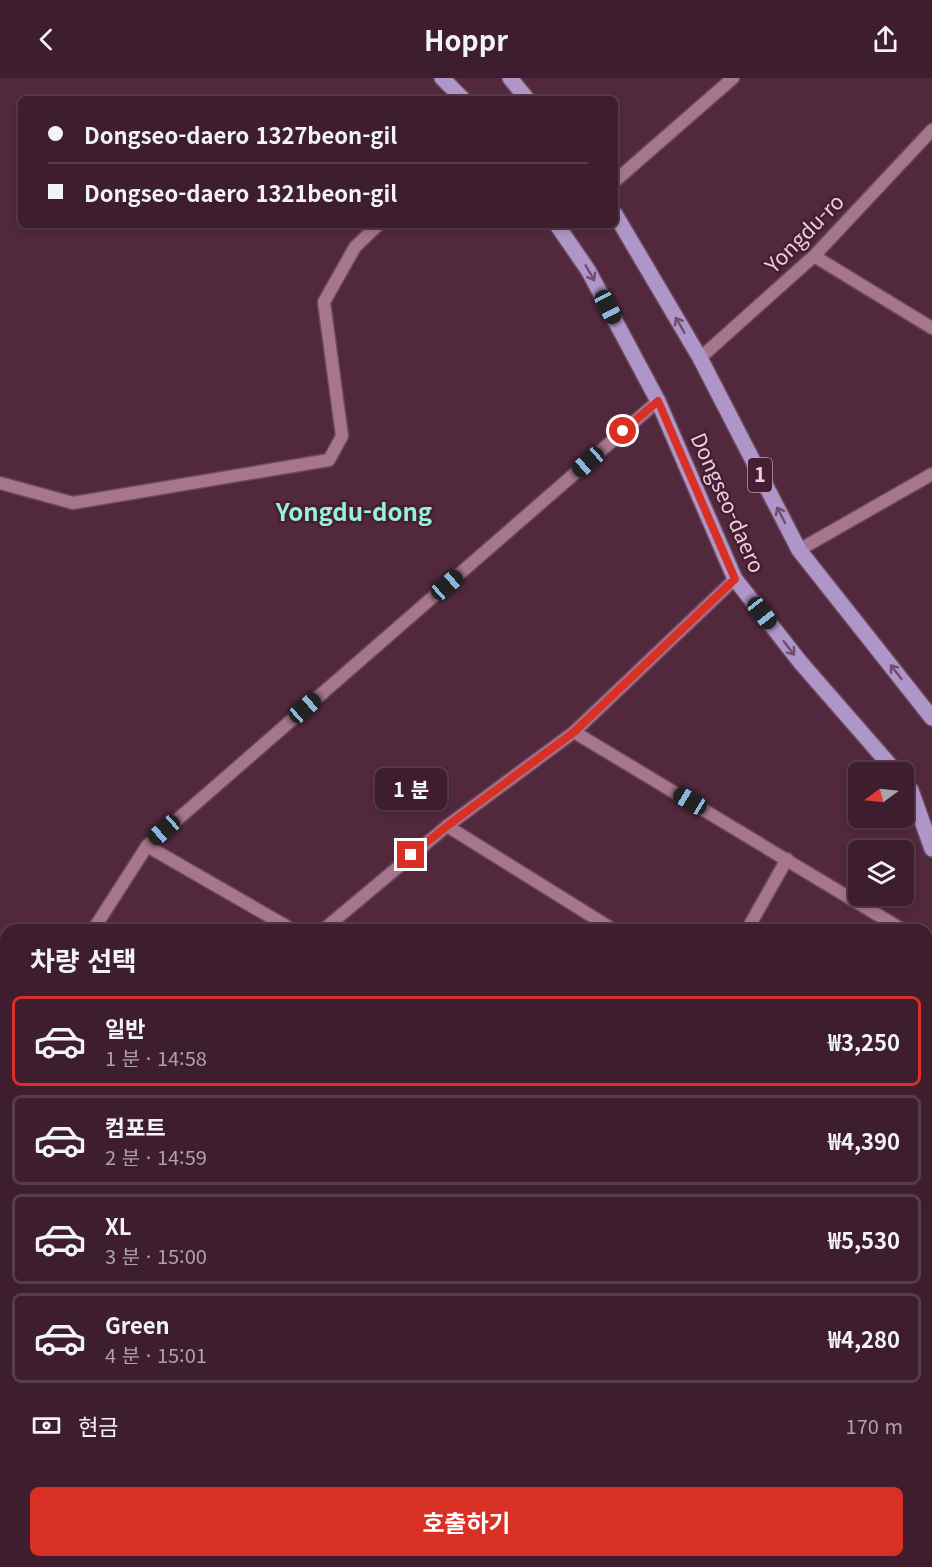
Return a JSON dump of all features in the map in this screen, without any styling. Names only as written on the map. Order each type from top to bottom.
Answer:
[{"type":"main road","points":[[442,78],[460,96]]},
{"type":"main road","points":[[510,78],[525,96]]},
{"type":"main road","name":"Dongseo-daero","points":[[618,219],[700,358],[799,550],[932,718]]},
{"type":"main road","name":"Dongseo-daero","points":[[559,228],[588,270],[658,401],[735,579],[801,663],[887,762]]},
{"type":"main road","points":[[914,793],[932,815]]},
{"type":"main road","points":[[914,803],[932,849]]},
{"type":"street","points":[[618,178],[733,78]]},
{"type":"street","name":"Yongdu-ro","points":[[700,358],[814,256],[932,130]]},
{"type":"street","points":[[0,483],[73,503],[329,460],[342,436],[324,302],[355,247],[375,228]]},
{"type":"street","points":[[814,256],[932,328]]},
{"type":"street","points":[[97,924],[147,846],[658,401]]},
{"type":"street","points":[[799,550],[932,474]]},
{"type":"street","points":[[330,924],[447,826],[574,732],[735,579]]},
{"type":"street","points":[[574,732],[893,924]]},
{"type":"street","points":[[447,826],[604,924]]},
{"type":"street","points":[[147,846],[283,924]]},
{"type":"street","points":[[750,924],[787,859]]},
{"type":"district","name":"Yongdu-dong","points":[[354,513]]},
{"type":"route","points":[[411,855],[574,732],[735,579],[658,401],[623,431]]}]
